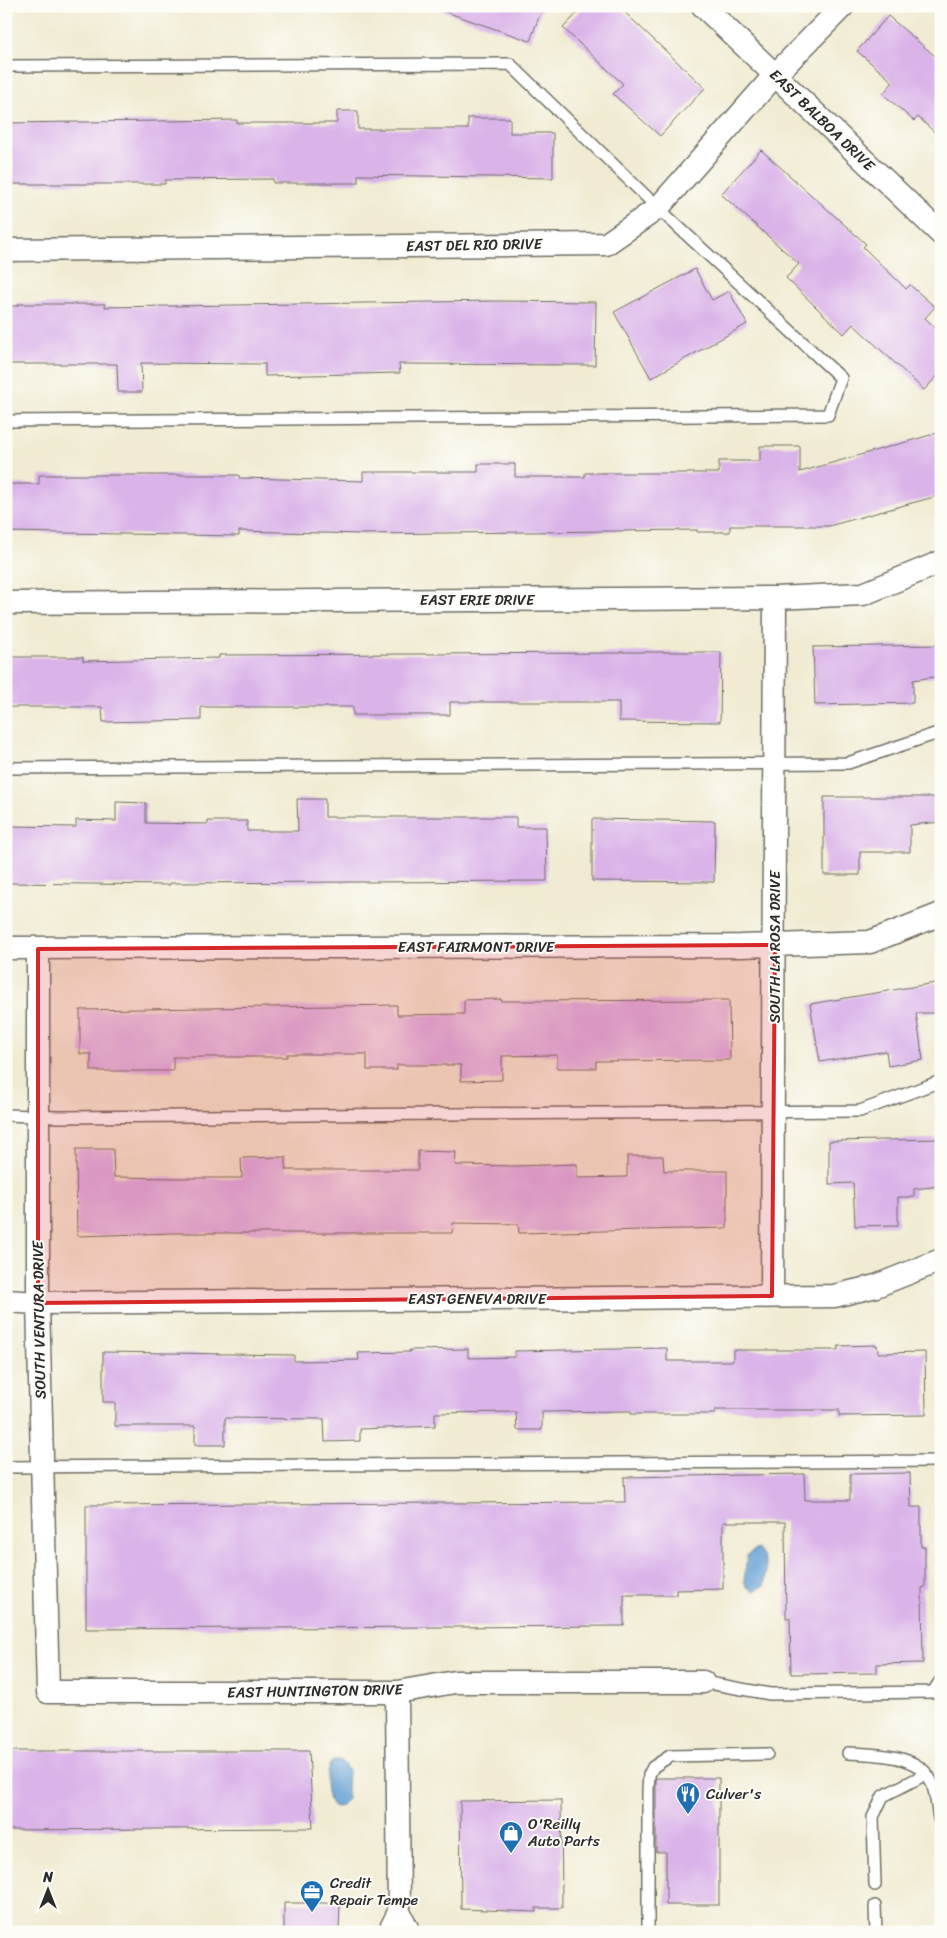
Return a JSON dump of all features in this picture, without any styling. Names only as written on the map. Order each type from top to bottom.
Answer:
[{"type":"street","name":"EAST BALBOA DRIVE","points":[[703,6],[941,234]]},
{"type":"street","name":"EAST DEL RIO DRIVE","points":[[6,250],[606,244],[658,208],[775,75],[843,6]]},
{"type":"street","name":"EAST ERIE DRIVE","points":[[6,603],[775,598],[863,594],[941,562]]},
{"type":"street","name":"SOUTH LA ROSA DRIVE","points":[[772,1296],[775,598]]},
{"type":"street","name":"EAST FAIRMONT DRIVE","points":[[6,948],[775,945],[870,942],[941,914]]},
{"type":"street","name":"SOUTH VENTURA DRIVE","points":[[38,949],[38,1303],[48,1692]]},
{"type":"street","name":"EAST GENEVA DRIVE","points":[[6,1301],[38,1303],[834,1296],[876,1286],[941,1260]]},
{"type":"street","name":"EAST HUNTINGTON DRIVE","points":[[48,1692],[397,1692],[455,1682],[702,1682]]},
{"type":"street","points":[[397,1692],[399,1912],[409,1932]]},
{"type":"street","points":[[389,1932],[399,1912]]},
{"type":"lane","points":[[6,66],[510,64],[658,208],[840,378],[828,415],[6,421]]},
{"type":"lane","points":[[6,768],[848,763],[941,732]]},
{"type":"lane","points":[[6,1116],[860,1111],[941,1081]]},
{"type":"lane","points":[[6,1467],[941,1461]]},
{"type":"lane","points":[[702,1682],[770,1694],[933,1692],[941,1680]]},
{"type":"lane","points":[[848,1753],[904,1759],[926,1774],[932,1783],[939,1819]]},
{"type":"lane","points":[[648,1932],[648,1775],[653,1767],[670,1756],[767,1754]]},
{"type":"lane","points":[[875,1885],[873,1817],[884,1796],[926,1774]]},
{"type":"lane","points":[[875,1906],[876,1932]]},
{"type":"highlighted area","points":[[775,945],[772,1296],[38,1303],[38,949]]},
{"type":"water","points":[[757,1549],[761,1552],[765,1561],[766,1577],[764,1586],[754,1591],[747,1587],[744,1581],[747,1555]]},
{"type":"water","points":[[333,1761],[341,1761],[348,1770],[347,1799],[339,1807],[332,1806],[326,1783],[326,1776]]},
{"type":"building","points":[[440,6],[543,6],[530,41],[440,10]]},
{"type":"building","points":[[584,6],[618,6],[705,88],[660,136],[613,94],[623,84],[563,28]]},
{"type":"building","points":[[888,16],[941,61],[941,138],[918,117],[914,121],[883,94],[893,82],[857,51]]},
{"type":"building","points":[[337,111],[358,111],[358,129],[468,129],[468,118],[510,118],[510,133],[553,133],[553,178],[358,175],[358,183],[273,183],[273,179],[165,180],[165,184],[6,184],[6,123],[237,120],[237,123],[337,123]]},
{"type":"building","points":[[761,150],[866,244],[863,247],[906,289],[910,285],[935,307],[925,318],[941,333],[941,372],[924,390],[853,324],[844,334],[786,278],[799,264],[721,194]]},
{"type":"building","points":[[695,269],[712,300],[729,291],[747,324],[651,378],[614,312]]},
{"type":"building","points":[[496,301],[596,302],[595,365],[399,364],[400,373],[265,376],[265,364],[141,363],[142,392],[118,392],[117,364],[6,364],[6,306],[18,306],[18,304],[105,304],[105,307]]},
{"type":"building","points":[[941,432],[941,495],[829,526],[730,526],[730,532],[697,532],[697,530],[363,534],[239,531],[239,536],[6,532],[6,484],[39,484],[39,475],[239,475],[239,478],[363,481],[363,472],[478,472],[478,464],[515,464],[515,477],[585,477],[585,473],[719,473],[719,461],[760,461],[760,446],[800,446],[800,472]]},
{"type":"building","points":[[941,645],[941,676],[913,680],[913,703],[815,705],[813,647]]},
{"type":"building","points":[[721,652],[720,722],[619,721],[619,702],[450,702],[450,715],[353,715],[353,707],[201,707],[201,720],[103,722],[102,707],[6,707],[6,657],[83,657],[83,661],[219,658],[219,655]]},
{"type":"building","points":[[824,797],[941,797],[941,822],[910,825],[910,852],[860,852],[860,875],[824,875]]},
{"type":"building","points":[[297,799],[325,799],[325,817],[516,817],[516,827],[546,827],[547,881],[170,883],[170,885],[6,883],[6,826],[76,827],[76,820],[116,821],[116,802],[146,803],[146,823],[208,824],[208,821],[247,821],[247,831],[298,831]]},
{"type":"building","points":[[592,819],[715,821],[714,882],[592,881]]},
{"type":"building","points":[[941,982],[941,1013],[916,1013],[923,1060],[888,1066],[886,1051],[820,1062],[810,1004]]},
{"type":"building","points":[[501,999],[501,1001],[729,1000],[730,1060],[596,1061],[596,1068],[557,1068],[557,1055],[502,1056],[502,1080],[461,1081],[461,1065],[397,1065],[397,1070],[367,1070],[367,1054],[287,1054],[287,1057],[173,1057],[173,1071],[91,1071],[91,1054],[80,1054],[80,1010],[397,1005],[397,1015],[464,1014],[464,1000]]},
{"type":"building","points":[[941,1139],[941,1186],[914,1189],[914,1197],[898,1197],[898,1225],[855,1226],[853,1183],[829,1184],[829,1141]]},
{"type":"building","points":[[76,1149],[113,1149],[114,1177],[174,1178],[242,1178],[241,1158],[286,1157],[286,1170],[418,1170],[418,1151],[456,1152],[455,1165],[517,1166],[577,1164],[577,1178],[627,1177],[627,1156],[663,1156],[664,1171],[727,1171],[727,1228],[519,1233],[518,1224],[453,1223],[452,1233],[174,1233],[77,1236]]},
{"type":"building","points":[[877,1345],[878,1353],[925,1352],[926,1415],[839,1416],[839,1410],[715,1410],[715,1414],[631,1414],[631,1411],[542,1412],[542,1430],[517,1430],[516,1412],[435,1413],[435,1426],[360,1429],[360,1441],[325,1442],[324,1419],[225,1418],[225,1445],[195,1445],[195,1426],[115,1426],[115,1402],[103,1402],[103,1352],[294,1355],[294,1361],[359,1360],[358,1353],[410,1352],[409,1350],[468,1349],[468,1358],[515,1357],[515,1351],[667,1348],[667,1361],[733,1361],[733,1350],[838,1350],[838,1346]]},
{"type":"building","points":[[910,1473],[911,1507],[921,1507],[921,1547],[925,1547],[925,1587],[922,1588],[923,1663],[877,1664],[877,1673],[791,1674],[790,1618],[786,1618],[785,1522],[723,1522],[723,1589],[676,1590],[676,1595],[624,1595],[624,1626],[86,1629],[86,1505],[625,1502],[624,1477],[804,1474],[805,1500],[850,1500],[850,1474]]},
{"type":"building","points":[[6,1751],[309,1751],[313,1828],[6,1830]]},
{"type":"building","name":"Culver's","points":[[656,1778],[719,1778],[719,1905],[666,1905],[666,1852],[656,1852]]},
{"type":"building","name":"O'Reilly Auto Parts","points":[[561,1800],[562,1908],[536,1908],[536,1912],[461,1909],[460,1801]]},
{"type":"building","name":"Credit Repair Tempe","points":[[284,1903],[340,1903],[339,1932],[284,1932]]},
{"type":"place","name":"Culver's","points":[[688,1815]]},
{"type":"place","name":"O'Reilly Auto Parts","points":[[511,1854]]},
{"type":"place","name":"Credit Repair Tempe","points":[[312,1913]]}]
